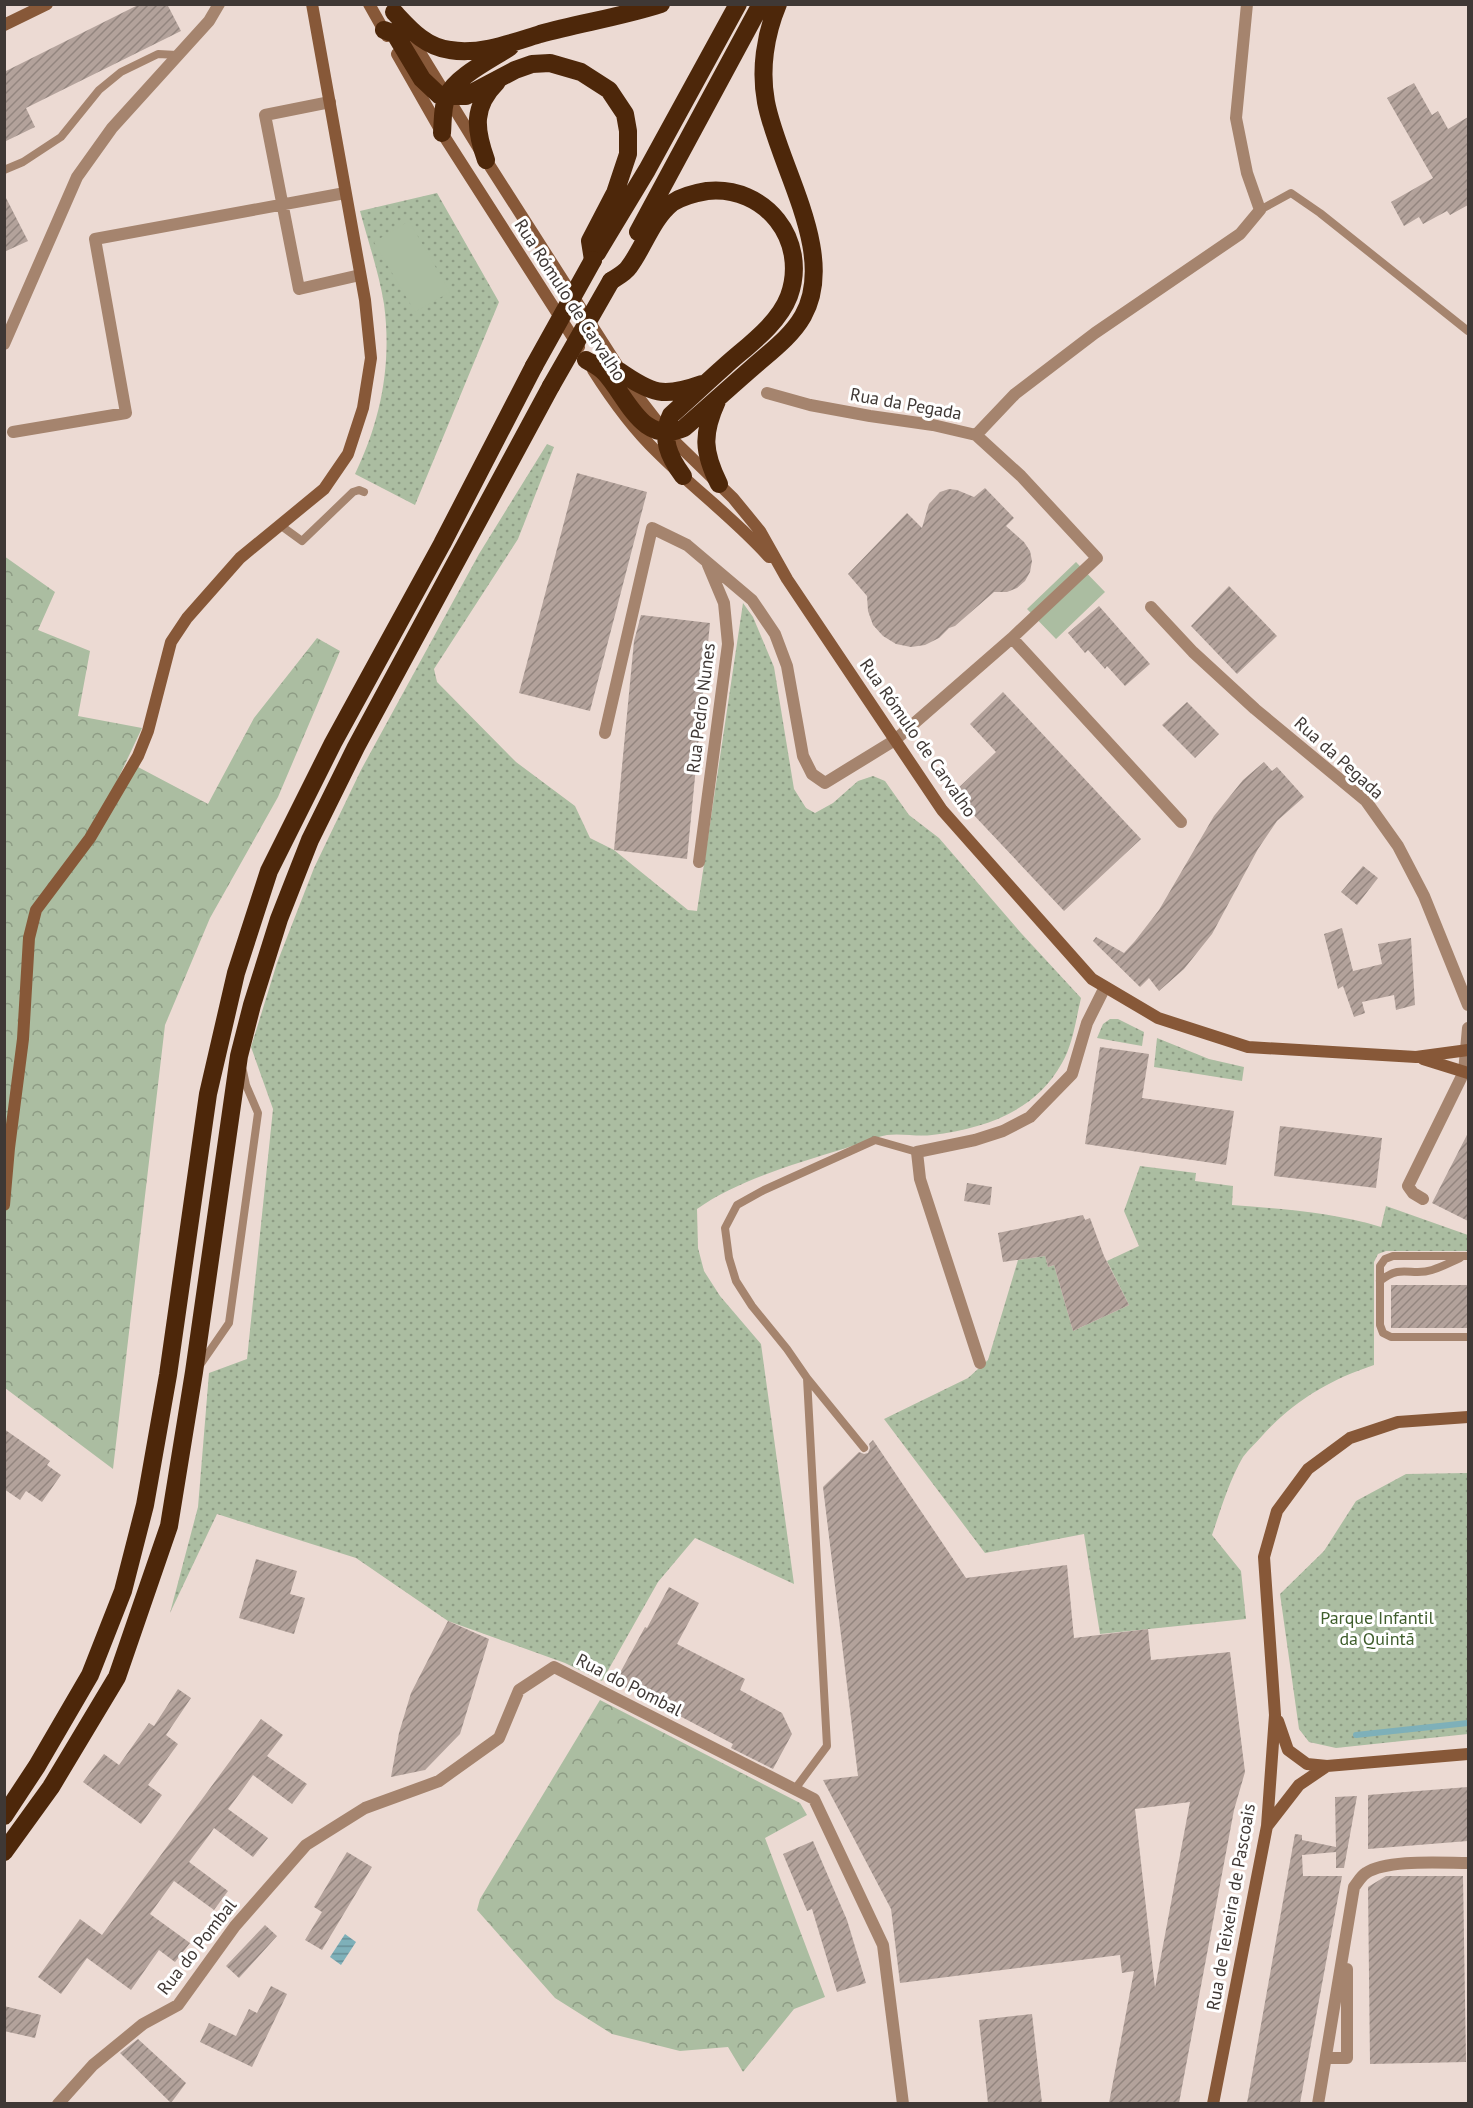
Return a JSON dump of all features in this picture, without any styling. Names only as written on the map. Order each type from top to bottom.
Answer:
[{"type":"highway","points":[[392,8],[418,37],[434,46],[449,50],[471,51],[516,42],[661,4]]},
{"type":"highway","points":[[4,1816],[37,1766],[90,1675],[123,1591],[145,1505],[168,1375],[208,1094],[236,974],[269,872],[333,743],[477,479],[534,366],[593,260],[647,170],[738,4]]},
{"type":"highway","points":[[4,1852],[51,1787],[117,1677],[169,1526],[194,1372],[239,1056],[252,1005],[279,919],[310,840],[356,747],[761,4]]},
{"type":"highway","points":[[586,360],[604,371],[648,427],[656,432],[666,433],[684,428],[792,332],[803,316],[811,299],[814,260],[810,239],[766,101],[764,56],[772,19],[778,4]]},
{"type":"highway","points":[[384,30],[395,34],[422,79],[432,91],[440,96],[466,96],[503,76],[532,64],[550,63],[581,72],[609,90],[621,108],[628,131],[628,154],[615,193],[590,241],[593,260]]},
{"type":"highway","points":[[442,133],[446,97],[459,81],[516,42]]},
{"type":"highway","points":[[486,160],[479,140],[477,123],[479,109],[484,98],[503,76]]},
{"type":"highway","points":[[611,281],[628,269],[657,221],[672,203],[693,193],[720,190],[746,196],[765,208],[789,236],[793,252],[794,273],[789,296],[780,313],[764,331],[671,415],[666,433],[666,446],[670,459],[683,476]]},
{"type":"highway","points":[[619,371],[647,389],[663,393],[683,391],[706,382]]},
{"type":"highway","points":[[718,398],[709,419],[705,440],[710,467],[719,484]]},
{"type":"street","points":[[4,25],[47,4]]},
{"type":"street","points":[[4,345],[77,177],[112,128],[209,21],[219,4]]},
{"type":"street","points":[[4,1205],[23,1039],[29,938],[36,910],[90,838],[138,756],[148,731],[171,642],[187,618],[240,558],[324,489],[348,454],[363,408],[371,358],[360,275],[312,4]]},
{"type":"street","name":"Rua Rómulo de Carvalho","points":[[369,4],[442,133],[586,360],[629,421],[658,454],[735,521],[787,579]]},
{"type":"street","points":[[976,435],[1015,394],[1095,333],[1240,234],[1260,210],[1247,173],[1236,118],[1247,4]]},
{"type":"street","name":"Rua Rómulo de Carvalho","points":[[392,8],[619,371],[666,433],[719,484],[760,531],[787,579],[942,810],[1092,979],[1158,1018],[1248,1047],[1416,1057]]},
{"type":"street","points":[[330,102],[265,115],[299,289],[360,275]]},
{"type":"street","points":[[13,432],[126,413],[95,239],[345,193]]},
{"type":"street","name":"Rua da Pegada","points":[[767,393],[810,405],[933,425],[976,435],[1022,476],[1097,558],[1012,638]]},
{"type":"street","points":[[605,733],[652,528],[687,545],[752,600],[775,634],[786,666],[803,756],[812,774],[825,783],[895,740],[1012,638],[1181,822]]},
{"type":"street","name":"Rua Pedro Nunes","points":[[699,862],[728,644],[724,603],[706,561]]},
{"type":"street","name":"Rua da Pegada","points":[[1151,607],[1193,652],[1232,688],[1366,801],[1398,846],[1424,896],[1468,1004]]},
{"type":"street","points":[[980,1363],[920,1179],[917,1152],[975,1140],[1003,1131],[1030,1117],[1072,1074],[1087,1023],[1105,987]]},
{"type":"street","points":[[1468,1004],[1468,1009]]},
{"type":"street","points":[[1441,1055],[1458,1044],[1468,1032]]},
{"type":"street","points":[[1423,1199],[1413,1193],[1408,1186],[1466,1073],[1468,1032]]},
{"type":"street","points":[[1416,1057],[1467,1050]]},
{"type":"street","points":[[1416,1057],[1466,1073]]},
{"type":"street","points":[[1468,1417],[1398,1422],[1350,1437],[1308,1469],[1278,1511],[1264,1557],[1275,1715],[1288,1750],[1307,1764],[1327,1766],[1468,1754]]},
{"type":"street","name":"Rua do Pombal","points":[[58,2103],[93,2065],[143,2024],[178,2005],[235,1926],[306,1845],[365,1808],[439,1781],[499,1738],[519,1690],[554,1667],[814,1799],[883,1945],[903,2103]]},
{"type":"street","name":"Rua de Teixeira de Pascoais","points":[[1213,2103],[1267,1826],[1275,1715]]},
{"type":"street","points":[[1267,1826],[1299,1785],[1327,1766]]},
{"type":"street","points":[[1318,2103],[1354,1887],[1364,1874],[1376,1868],[1394,1864],[1468,1863]]},
{"type":"street","points":[[1326,2058],[1347,2058],[1347,1933]]},
{"type":"lane","points":[[4,170],[23,162],[60,137],[99,90],[121,72],[158,54],[177,55]]},
{"type":"lane","points":[[1260,210],[1291,193],[1320,213],[1468,331]]},
{"type":"lane","points":[[280,525],[302,541],[353,492],[359,490],[364,492]]},
{"type":"lane","points":[[194,1372],[230,1323],[258,1113],[246,1085],[239,1056]]},
{"type":"lane","points":[[864,1448],[807,1378],[752,1306],[736,1281],[729,1258],[725,1228],[737,1205],[764,1190],[875,1140],[917,1152]]},
{"type":"lane","points":[[1466,1256],[1393,1256],[1385,1259],[1380,1266],[1380,1325],[1383,1333],[1391,1337],[1468,1337]]},
{"type":"lane","points":[[1380,1281],[1388,1274],[1398,1271],[1430,1271],[1466,1256]]},
{"type":"lane","points":[[795,1789],[828,1746],[807,1378]]},
{"type":"green space","points":[[437,193],[499,302],[415,505],[355,474],[378,412],[386,348],[382,292],[360,211]]},
{"type":"green space","points":[[409,221],[450,292],[415,312],[374,242]]},
{"type":"green space","points":[[547,444],[554,447],[518,539],[434,669],[437,682],[516,762],[575,806],[590,838],[614,850],[688,910],[697,911],[743,603],[753,617],[774,667],[794,789],[806,808],[815,813],[833,803],[858,781],[873,776],[885,781],[909,815],[939,838],[1081,998],[1072,1040],[1062,1063],[1038,1094],[1007,1115],[952,1132],[887,1135],[876,1138],[749,1181],[697,1209],[698,1248],[704,1271],[720,1296],[761,1344],[794,1584],[695,1538],[658,1582],[602,1681],[565,1663],[448,1621],[356,1558],[217,1514],[170,1613],[198,1507],[209,1373],[247,1359],[273,1109],[251,1047],[277,963],[314,868],[361,770],[479,554]]},
{"type":"green space","points":[[4,556],[55,592],[38,630],[90,651],[78,716],[142,728],[93,832],[138,767],[208,804],[254,718],[317,638],[340,651],[278,797],[210,918],[165,1025],[113,1469],[5,1388]]},
{"type":"green space","points":[[1076,562],[1105,592],[1056,639],[1027,609]]},
{"type":"green space","points":[[1110,1019],[1118,1019],[1144,1032],[1142,1046],[1097,1038],[1103,1024]]},
{"type":"green space","points":[[1157,1038],[1209,1059],[1244,1067],[1242,1081],[1154,1067]]},
{"type":"green space","points":[[1140,1166],[1196,1173],[1195,1181],[1233,1186],[1232,1205],[1326,1215],[1381,1227],[1386,1206],[1468,1235],[1468,1251],[1386,1251],[1378,1254],[1374,1262],[1374,1365],[1327,1385],[1300,1402],[1274,1424],[1243,1457],[1229,1485],[1212,1535],[1241,1571],[1246,1619],[1100,1634],[1084,1534],[985,1553],[884,1419],[968,1378],[988,1360],[1018,1260],[1045,1256],[1048,1267],[1054,1265],[1073,1331],[1129,1305],[1107,1261],[1139,1246],[1124,1211]]},
{"type":"green space","name":"Parque Infantil da Quintã","points":[[1468,1473],[1468,1734],[1336,1748],[1309,1742],[1299,1729],[1280,1594],[1324,1551],[1356,1501],[1406,1474]]},
{"type":"green space","points":[[600,1700],[800,1803],[807,1815],[765,1838],[825,1997],[794,2009],[743,2072],[728,2047],[680,2051],[612,2034],[555,1998],[477,1910],[480,1899]]},
{"type":"water","points":[[345,1934],[356,1942],[341,1965],[330,1957]]},
{"type":"building","points":[[140,4],[167,4],[181,31],[26,108],[35,127],[4,142],[4,72]]},
{"type":"building","points":[[1414,83],[1432,115],[1438,111],[1448,129],[1468,117],[1468,205],[1450,215],[1447,211],[1423,224],[1419,217],[1404,226],[1391,202],[1433,178],[1387,98]]},
{"type":"building","points":[[4,194],[28,241],[4,252]]},
{"type":"building","points":[[577,473],[647,492],[590,711],[519,693]]},
{"type":"building","points":[[985,488],[1014,518],[1006,526],[1024,542],[1030,551],[1032,561],[1025,581],[1017,588],[1007,592],[994,592],[955,626],[925,645],[911,647],[896,644],[883,636],[873,625],[868,611],[867,596],[848,574],[907,513],[922,528],[929,504],[940,492],[949,489],[957,490],[974,497]]},
{"type":"building","points":[[1229,586],[1277,636],[1237,674],[1191,626]]},
{"type":"building","points":[[1099,606],[1150,664],[1125,686],[1088,650],[1085,653],[1068,633]]},
{"type":"building","points":[[641,615],[710,623],[687,859],[614,850],[634,641]]},
{"type":"building","points":[[1003,692],[1141,839],[1064,911],[953,793],[996,752],[970,724]]},
{"type":"building","points":[[1187,702],[1219,734],[1195,758],[1162,725]]},
{"type":"building","points":[[1264,762],[1272,771],[1277,767],[1304,797],[1277,821],[1258,849],[1212,934],[1184,969],[1159,991],[1149,978],[1140,987],[1093,941],[1096,937],[1124,953],[1159,910],[1214,816],[1243,780]]},
{"type":"building","points":[[1363,866],[1378,878],[1357,905],[1341,892]]},
{"type":"building","points":[[1342,928],[1353,971],[1382,964],[1378,944],[1411,938],[1415,1005],[1396,1010],[1394,995],[1362,1002],[1365,1013],[1354,1017],[1343,986],[1338,989],[1324,934]]},
{"type":"building","points":[[1100,1047],[1149,1054],[1142,1098],[1234,1111],[1226,1165],[1085,1144]]},
{"type":"building","points":[[1280,1126],[1382,1138],[1376,1188],[1274,1176]]},
{"type":"building","points":[[1468,1133],[1468,1221],[1432,1203]]},
{"type":"building","points":[[967,1183],[992,1187],[990,1205],[964,1201]]},
{"type":"building","points":[[1083,1215],[1085,1220],[1090,1218],[1104,1256],[1129,1305],[1073,1331],[1054,1265],[1048,1267],[1045,1256],[1003,1262],[998,1233]]},
{"type":"building","points":[[1391,1285],[1468,1285],[1468,1328],[1391,1328]]},
{"type":"building","points":[[4,1429],[50,1461],[47,1465],[61,1475],[42,1502],[26,1491],[20,1500],[4,1489]]},
{"type":"building","points":[[873,1440],[966,1578],[1067,1565],[1074,1638],[1148,1629],[1151,1660],[1230,1652],[1245,1772],[1234,1810],[1179,2103],[1109,2103],[1134,1971],[1122,1973],[1120,1955],[900,1983],[891,1909],[823,1780],[858,1776],[823,1487],[859,1452],[868,1453],[869,1444]],"holes":[[[1190,1802],[1155,1988],[1135,1809]]]},
{"type":"building","points":[[256,1559],[297,1571],[290,1594],[305,1598],[294,1634],[239,1618]]},
{"type":"building","points":[[669,1587],[699,1603],[677,1644],[745,1679],[740,1690],[782,1713],[792,1734],[773,1769],[731,1748],[733,1744],[615,1682]]},
{"type":"building","points":[[448,1621],[489,1639],[460,1734],[425,1770],[391,1777],[399,1733],[411,1693]]},
{"type":"building","points":[[178,1689],[191,1698],[166,1735],[178,1744],[148,1785],[162,1795],[141,1824],[83,1782],[104,1754],[119,1765],[149,1723],[154,1726]]},
{"type":"building","points":[[261,1719],[283,1735],[267,1756],[307,1784],[292,1804],[253,1775],[228,1809],[268,1838],[253,1857],[214,1828],[189,1862],[228,1891],[214,1910],[174,1881],[150,1914],[190,1943],[175,1962],[159,1950],[131,1990],[87,1958],[61,1994],[38,1977],[80,1919],[102,1935]]},
{"type":"building","points":[[1468,1787],[1468,1841],[1368,1849],[1368,1795]]},
{"type":"building","points":[[1357,1796],[1344,1868],[1336,1868],[1336,1852],[1302,1855],[1303,1876],[1342,1876],[1300,2103],[1247,2103],[1295,1834],[1302,1835],[1302,1840],[1336,1847],[1335,1797]]},
{"type":"building","points":[[813,1841],[847,1920],[866,1983],[837,1992],[812,1909],[807,1911],[783,1854]]},
{"type":"building","points":[[347,1852],[372,1867],[322,1950],[305,1940],[322,1912],[314,1907]]},
{"type":"building","points":[[1386,1876],[1463,1876],[1466,2062],[1370,2064],[1368,1887]]},
{"type":"building","points":[[265,1925],[277,1936],[239,1978],[226,1966]]},
{"type":"building","points":[[271,1986],[287,1994],[252,2067],[200,2042],[209,2023],[236,2036],[249,2009],[257,2013]]},
{"type":"building","points":[[4,2006],[41,2015],[35,2038],[4,2031]]},
{"type":"building","points":[[1032,2014],[1042,2103],[988,2103],[979,2020]]},
{"type":"building","points":[[138,2039],[186,2083],[171,2103],[120,2053]]},
{"type":"waterway","points":[[1356,1735],[1468,1723]]}]
